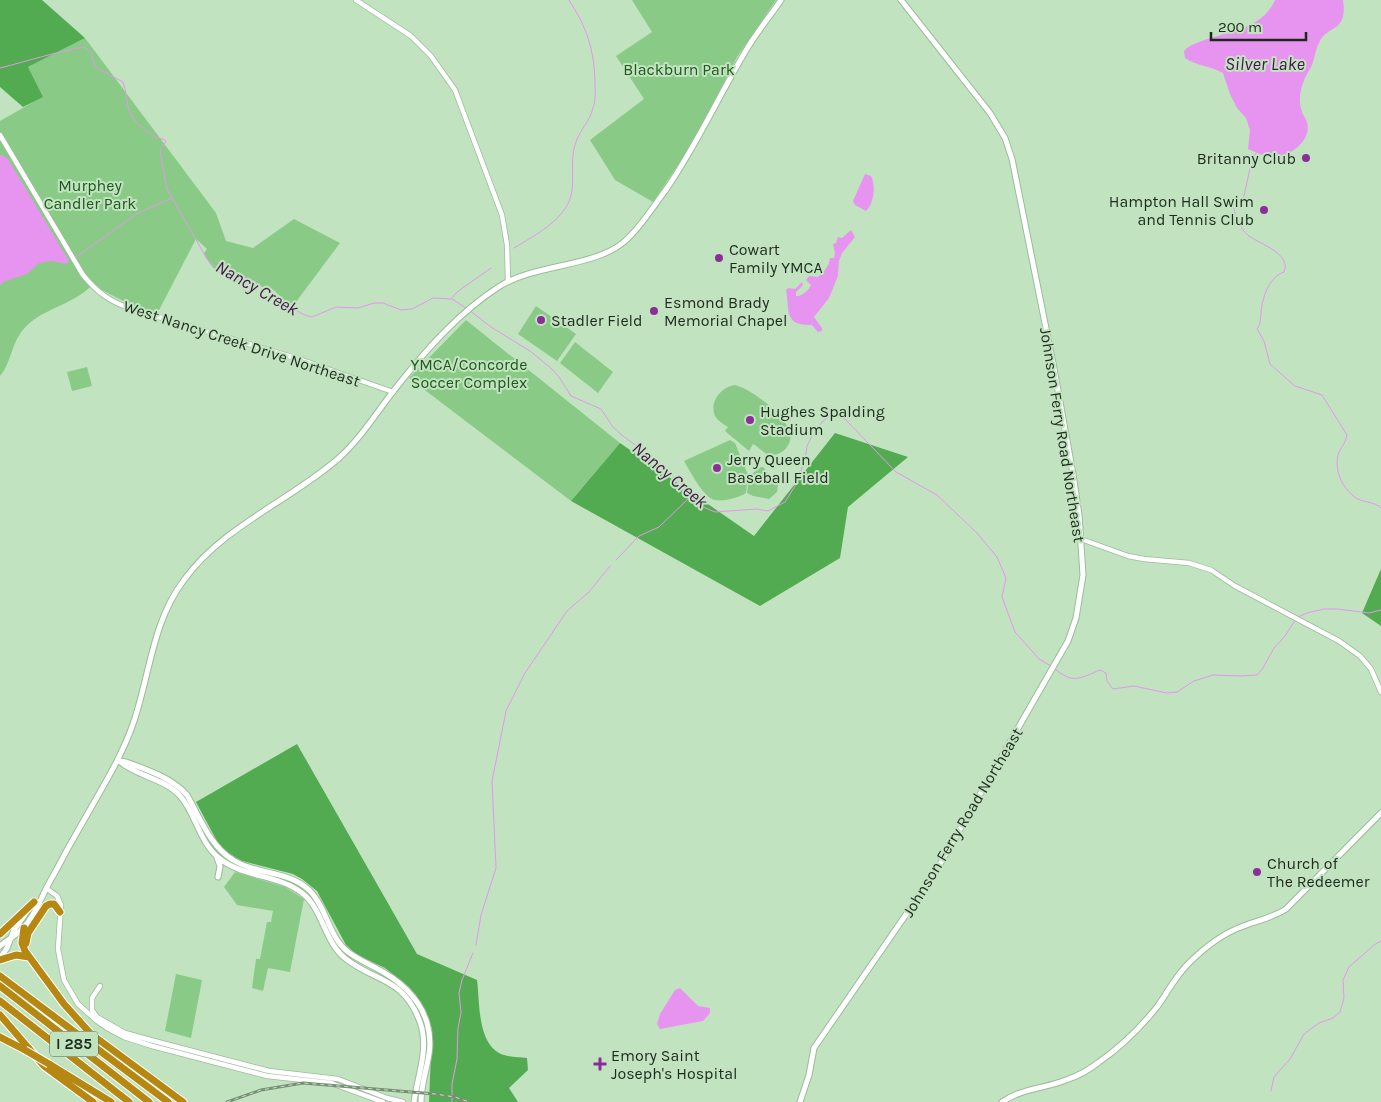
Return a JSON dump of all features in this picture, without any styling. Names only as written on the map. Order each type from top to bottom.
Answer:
[{"type":"highway","points":[[0,934],[34,902]]},
{"type":"highway","points":[[28,956],[27,935],[44,908],[54,904],[60,912]]},
{"type":"highway","points":[[24,928],[22,943],[28,956],[77,1019],[91,1034],[183,1102]]},
{"type":"highway","points":[[0,959],[16,955],[28,956]]},
{"type":"highway","points":[[0,976],[168,1102]]},
{"type":"highway","name":"I 285","points":[[0,986],[149,1102]]},
{"type":"highway","name":"I 285","points":[[0,1001],[129,1102]]},
{"type":"highway","points":[[0,1015],[44,1066],[93,1102]]},
{"type":"highway","points":[[0,1037],[49,1064],[110,1102]]},
{"type":"highway","points":[[147,1075],[179,1102]]},
{"type":"highway","points":[[77,1090],[99,1102]]},
{"type":"main road","points":[[0,946],[24,928],[36,911],[46,888],[118,761],[143,692],[155,639],[172,600],[184,579],[229,536],[337,460],[355,442],[430,347],[479,302],[508,282],[540,270],[608,252],[623,244],[634,232],[688,156],[748,47],[781,0]]},
{"type":"main road","name":"Johnson Ferry Road Northeast","points":[[800,1102],[809,1075],[814,1048],[936,871],[1056,663],[1068,640],[1076,618],[1083,575],[1076,491],[1019,187],[1009,148],[990,113],[901,0]]},
{"type":"main road","points":[[118,761],[165,784],[175,791],[181,797],[207,844],[216,855],[237,869],[286,884],[302,893],[311,903],[323,928],[338,952],[354,964],[393,985],[407,998],[419,1019],[424,1040],[422,1062],[414,1102]]},
{"type":"main road","points":[[118,761],[126,762],[171,781],[182,789],[214,842],[231,859],[240,864],[292,879],[309,890],[339,943],[345,950],[361,961],[389,975],[409,991],[421,1008],[429,1035],[429,1061],[421,1102]]},
{"type":"main road","points":[[1002,1102],[1015,1093],[1065,1080],[1083,1073],[1098,1063],[1145,1021],[1177,976],[1188,964],[1218,940],[1236,929],[1273,916],[1286,909],[1381,813]]},
{"type":"main road","points":[[216,855],[220,866],[218,877]]},
{"type":"main road","points":[[0,959],[16,927],[46,888]]},
{"type":"street","points":[[356,0],[411,36],[431,56],[455,90],[502,215],[507,245],[508,282]]},
{"type":"street","name":"West Nancy Creek Drive Northeast","points":[[0,135],[76,263],[93,288],[105,298],[160,318],[302,360],[393,392]]},
{"type":"street","points":[[1081,539],[1144,560],[1189,563],[1211,570],[1235,586],[1339,641],[1360,656],[1371,668],[1381,692]]},
{"type":"street","points":[[46,888],[59,898],[61,905],[58,949],[64,980],[78,1004],[107,1028],[124,1037],[152,1046],[267,1076],[331,1083],[383,1102]]},
{"type":"street","points":[[100,986],[92,998],[92,1010],[97,1017],[117,1029],[154,1042],[269,1071],[338,1080],[403,1102]]},
{"type":"green space","points":[[0,0],[42,0],[85,38],[28,67],[43,97],[23,107],[0,87]]},
{"type":"green space","name":"Blackburn Park","points":[[632,0],[776,0],[737,57],[692,144],[653,202],[615,180],[590,140],[644,99],[616,56],[652,32]]},
{"type":"green space","name":"Murphey Candler Park","points":[[85,38],[216,213],[226,241],[253,248],[294,219],[340,243],[293,306],[270,288],[242,285],[222,276],[207,260],[204,253],[207,249],[196,239],[157,314],[139,309],[92,285],[76,298],[29,323],[18,336],[7,365],[0,376],[0,121],[42,97],[28,67]]},
{"type":"green space","name":"Stadler Field","points":[[536,306],[576,334],[557,361],[518,334]]},
{"type":"green space","name":"YMCA/Concorde Soccer Complex","points":[[466,320],[620,443],[571,501],[409,378]]},
{"type":"green space","points":[[575,342],[613,372],[598,393],[560,363]]},
{"type":"green space","points":[[87,367],[92,386],[72,391],[67,372]]},
{"type":"green space","name":"Hughes Spalding Stadium","points":[[735,385],[758,397],[782,418],[790,433],[790,441],[782,452],[769,455],[753,444],[749,451],[725,431],[728,427],[715,416],[715,401],[721,392]]},
{"type":"green space","points":[[835,433],[908,457],[848,507],[840,558],[760,606],[571,501],[620,443],[754,536]]},
{"type":"green space","name":"Jerry Queen Baseball Field","points":[[730,440],[735,443],[748,475],[746,493],[729,499],[712,499],[696,482],[684,461]]},
{"type":"green space","points":[[761,467],[778,484],[777,492],[769,499],[747,493],[749,476]]},
{"type":"green space","points":[[1381,569],[1381,626],[1362,613]]},
{"type":"green space","points":[[297,744],[417,954],[477,980],[481,1021],[484,1032],[493,1049],[501,1054],[527,1058],[528,1070],[509,1088],[518,1102],[429,1102],[432,1029],[425,1009],[409,987],[385,968],[357,955],[346,945],[317,891],[302,879],[293,874],[242,861],[219,845],[196,802]]},
{"type":"green space","points":[[235,872],[285,887],[304,899],[290,972],[268,968],[263,991],[252,988],[256,959],[260,959],[267,922],[271,922],[273,911],[237,905],[224,887]]},
{"type":"green space","points":[[176,974],[202,980],[191,1038],[165,1031]]},
{"type":"water","name":"Silver Lake","points":[[1275,0],[1343,0],[1344,11],[1340,24],[1327,33],[1319,43],[1302,87],[1300,103],[1307,122],[1308,129],[1306,135],[1299,146],[1276,161],[1248,149],[1250,130],[1246,118],[1237,108],[1230,94],[1223,73],[1190,61],[1185,58],[1184,51],[1198,42],[1236,31],[1259,20]]},
{"type":"water","points":[[0,155],[8,159],[69,261],[66,264],[52,261],[39,263],[27,274],[3,282],[0,286]]},
{"type":"water","points":[[865,174],[871,176],[874,189],[871,204],[866,211],[855,205],[853,201]]},
{"type":"water","points":[[851,230],[855,237],[842,253],[839,261],[838,276],[829,298],[814,317],[822,331],[818,332],[812,325],[796,323],[792,320],[788,310],[786,290],[788,288],[795,289],[802,282],[803,285],[796,292],[796,296],[807,291],[811,285],[806,280],[809,276],[818,277],[822,273],[830,258],[834,258],[833,244],[836,243],[838,237],[842,238]]},
{"type":"water","points":[[680,988],[698,1006],[710,1008],[710,1013],[703,1021],[660,1029],[657,1024],[660,1014],[675,990]]},
{"type":"waterway","points":[[514,248],[541,232],[564,210],[572,191],[574,148],[594,105],[595,82],[591,49],[581,20],[569,0]]},
{"type":"waterway","name":"Nancy Creek","points":[[0,68],[84,47],[91,52],[95,67],[123,82],[131,116],[149,133],[166,141],[160,152],[167,189],[207,259],[218,268],[255,282],[306,316],[312,317],[336,307],[358,308],[374,303],[383,303],[401,310],[412,309],[433,298],[452,299],[466,308]]},
{"type":"waterway","points":[[1256,153],[1250,168],[1244,196],[1234,206],[1235,214],[1246,233],[1274,250],[1283,260],[1285,266],[1284,272],[1274,278],[1267,289],[1257,329],[1264,341],[1270,364],[1295,386],[1322,395],[1347,435],[1337,458],[1338,471],[1343,484],[1356,498],[1381,508]]},
{"type":"waterway","points":[[75,258],[136,214],[172,198]]},
{"type":"waterway","points":[[452,298],[457,292],[491,268]]},
{"type":"waterway","name":"Nancy Creek","points":[[469,310],[491,327],[530,351],[552,369],[571,396],[601,409],[613,427],[653,458],[703,507],[715,512],[757,509],[768,511],[785,502],[795,486],[805,460],[807,446],[822,422],[831,415],[845,419],[896,472],[937,495],[977,533],[997,557],[1006,578],[1002,597],[1015,632],[1039,659],[1051,666]]},
{"type":"waterway","points":[[616,560],[639,536],[659,527],[691,496]]},
{"type":"waterway","points":[[476,945],[481,915],[496,868],[492,781],[506,711],[525,673],[567,611],[589,592],[610,566]]},
{"type":"waterway","name":"Nancy Creek","points":[[1054,668],[1066,677],[1072,678],[1082,677],[1100,670],[1106,673],[1107,681],[1113,689],[1134,686],[1167,693],[1177,692],[1194,681],[1213,675],[1257,675],[1274,648],[1298,617],[1307,613],[1324,609],[1369,613],[1381,610]]},
{"type":"waterway","points":[[1271,1091],[1274,1077],[1290,1059],[1304,1034],[1319,1023],[1333,1018],[1340,1012],[1344,998],[1343,980],[1349,967],[1381,941]]},
{"type":"waterway","points":[[452,1102],[452,1084],[457,1059],[458,1028],[461,1013],[459,993],[473,953]]},
{"type":"railway","points":[[227,1102],[261,1090],[303,1083],[435,1094],[455,1097],[469,1102]]},
{"type":"place","name":"Britanny Club","points":[[1306,158]]},
{"type":"place","name":"Hampton Hall Swim and Tennis Club","points":[[1264,210]]},
{"type":"place","name":"Cowart Family YMCA","points":[[719,258]]},
{"type":"place","name":"Esmond Brady Memorial Chapel","points":[[654,311]]},
{"type":"place","name":"Stadler Field","points":[[541,320]]},
{"type":"place","name":"Hughes Spalding Stadium","points":[[750,420]]},
{"type":"place","name":"Jerry Queen Baseball Field","points":[[717,468]]},
{"type":"place","name":"Church of The Redeemer","points":[[1257,872]]},
{"type":"place","name":"Emory Saint Joseph's Hospital","points":[[600,1064]]}]
